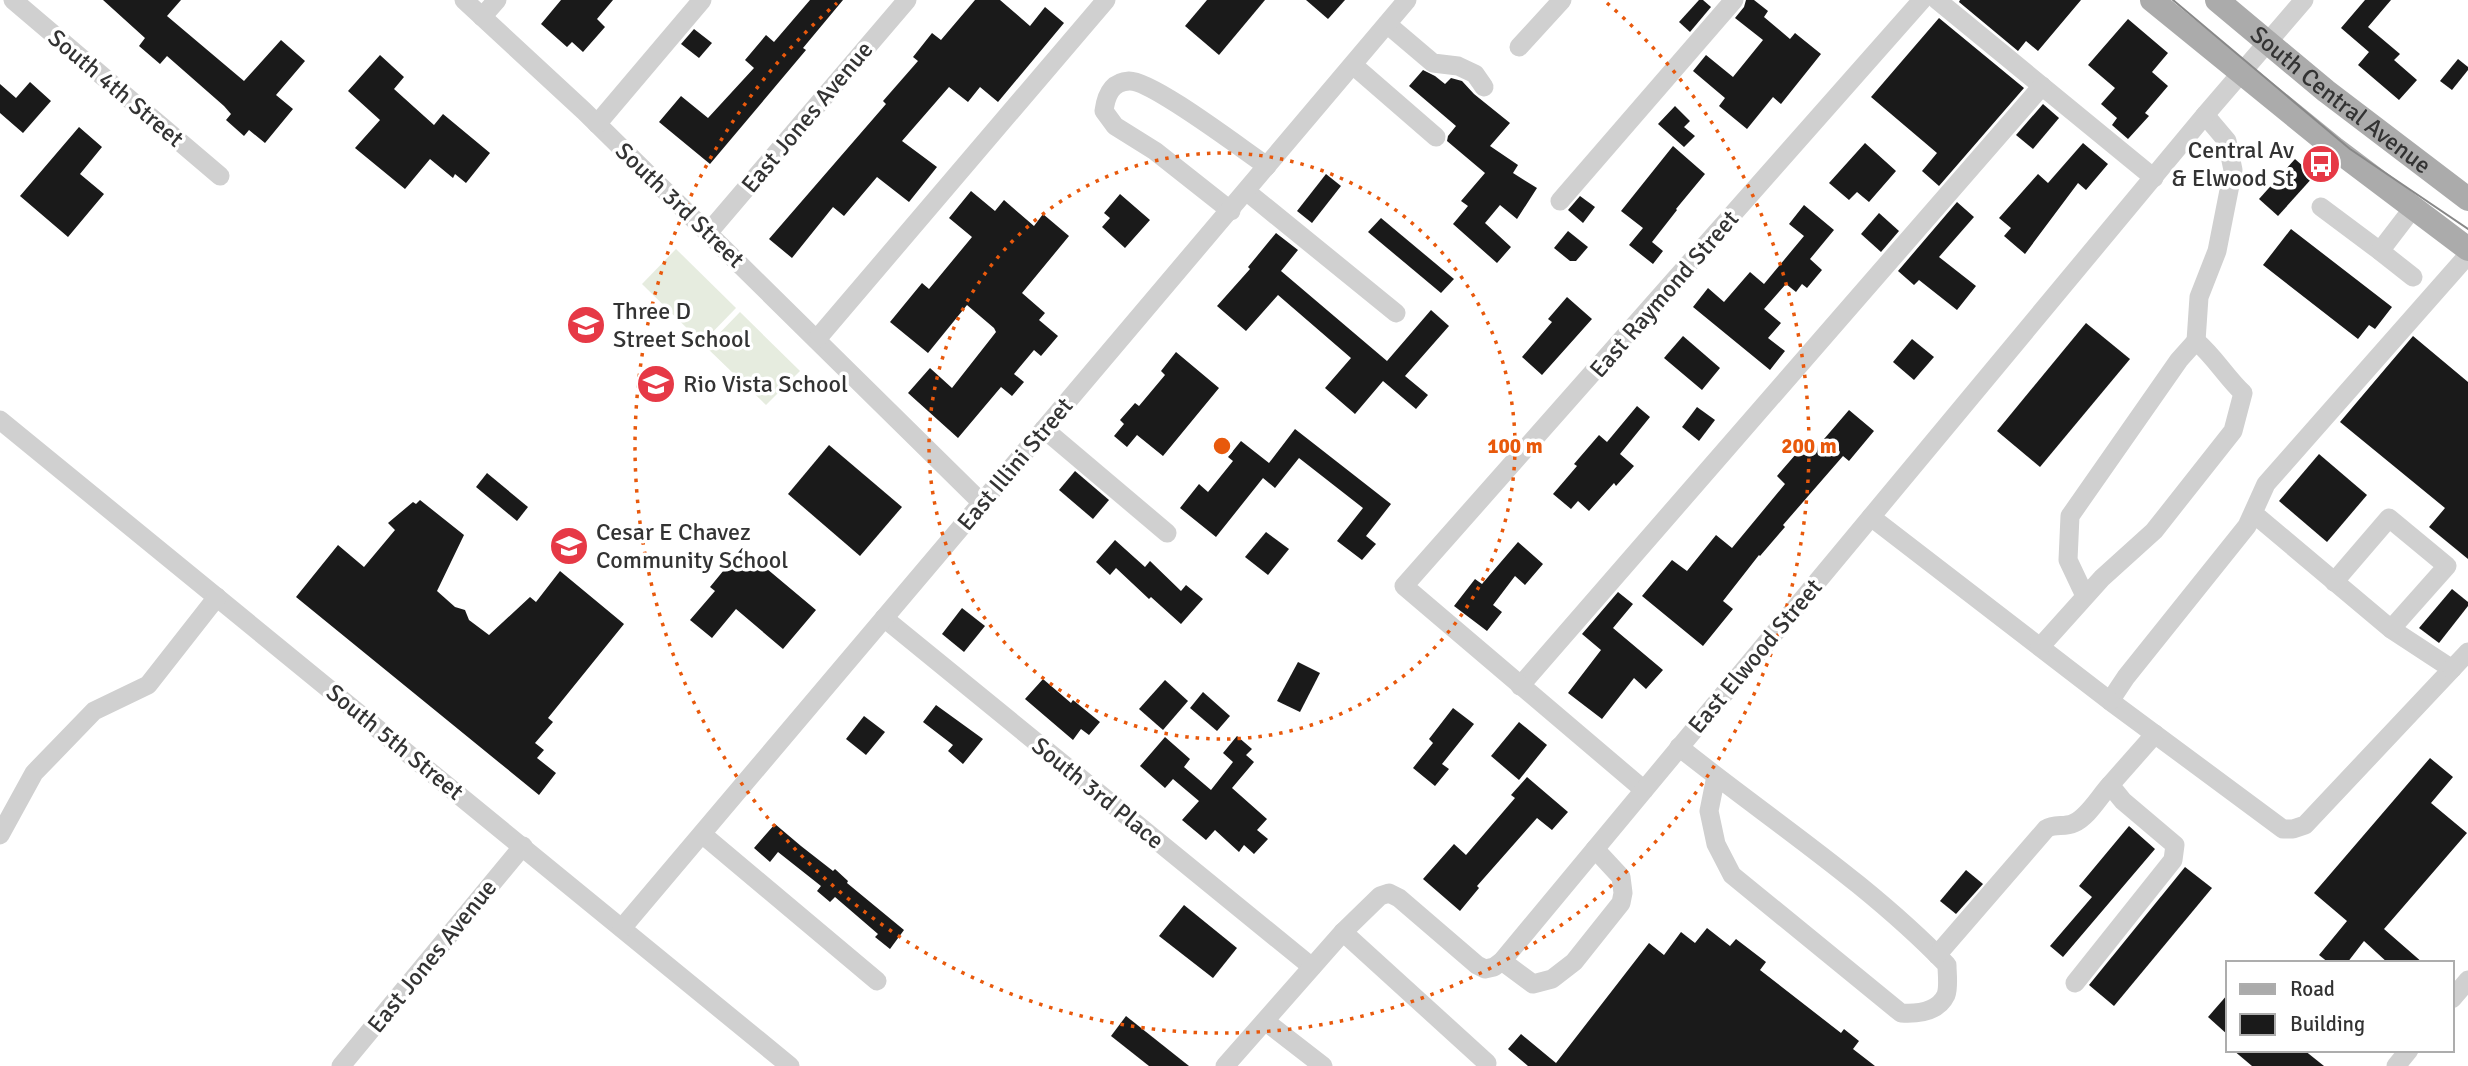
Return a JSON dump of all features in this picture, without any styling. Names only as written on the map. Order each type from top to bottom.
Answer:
[{"type":"main road","name":"South Central Avenue","points":[[2152,0],[2383,136],[2468,199]]},
{"type":"main road","name":"South Central Avenue","points":[[2217,0],[2254,58],[2413,208],[2468,249]]},
{"type":"street","name":"South 4th Street","points":[[13,0],[220,176]]},
{"type":"street","name":"South 3rd Street","points":[[464,0],[597,124],[982,503]]},
{"type":"street","points":[[482,17],[497,0]]},
{"type":"street","points":[[597,124],[702,0]]},
{"type":"street","name":"East Jones Avenue","points":[[708,233],[907,0]]},
{"type":"street","points":[[817,339],[1106,0]]},
{"type":"street","name":"East Illini Street","points":[[622,928],[1407,0]]},
{"type":"street","points":[[1519,47],[1562,0]]},
{"type":"street","points":[[1560,201],[1734,0]]},
{"type":"street","name":"East Raymond Street","points":[[1520,686],[1404,586],[1922,0]]},
{"type":"street","points":[[1937,0],[2154,177]]},
{"type":"street","name":"East Elwood Street","points":[[1502,961],[2304,0]]},
{"type":"street","points":[[1387,24],[1433,63],[1458,66],[1475,74],[1484,87]]},
{"type":"street","points":[[1353,65],[1436,137]]},
{"type":"street","points":[[1231,211],[1155,151],[1115,126],[1104,111],[1106,96],[1117,83],[1131,81],[1149,88],[1174,102],[1267,166]]},
{"type":"street","points":[[1644,790],[1520,686],[2042,86]]},
{"type":"street","points":[[2085,596],[2068,560],[2070,516],[2179,360],[2196,341],[2199,297],[2217,251],[2234,170],[2227,141],[2206,115]]},
{"type":"street","points":[[1246,191],[1396,313]]},
{"type":"street","points":[[2321,207],[2413,277]]},
{"type":"street","points":[[2380,251],[2413,208]]},
{"type":"street","points":[[2110,701],[2126,677],[2247,526],[2266,484],[2468,255]]},
{"type":"street","points":[[2040,648],[2102,578],[2154,531],[2233,431],[2243,393],[2227,377],[2209,352],[2196,341]]},
{"type":"street","name":"South 5th Street","points":[[0,420],[790,1066]]},
{"type":"street","points":[[1044,429],[1167,533]]},
{"type":"street","points":[[2253,513],[2391,629],[2452,669]]},
{"type":"street","points":[[1871,517],[2040,648],[2283,829],[2305,825],[2468,652]]},
{"type":"street","points":[[2334,582],[2389,519],[2447,566],[2391,629]]},
{"type":"street","points":[[0,835],[34,773],[94,711],[148,685],[217,597]]},
{"type":"street","name":"South 3rd Place","points":[[884,618],[1312,967]]},
{"type":"street","points":[[1937,955],[2046,829],[2052,825],[2066,826],[2082,818],[2155,734]]},
{"type":"street","points":[[1679,747],[1798,836],[1914,932],[1947,965],[1947,994],[1934,1009],[1915,1014],[1900,1013],[1732,875],[1716,844],[1709,811],[1716,776]]},
{"type":"street","points":[[2075,983],[2173,860],[2176,850],[2175,845],[2123,801],[2110,785]]},
{"type":"street","points":[[702,834],[877,981]]},
{"type":"street","name":"East Jones Avenue","points":[[341,1066],[523,846]]},
{"type":"street","points":[[1224,1066],[1343,932],[1380,896],[1389,893],[1399,898],[1477,965],[1485,969],[1502,961],[1533,984],[1552,979],[1574,962],[1620,903],[1623,893],[1621,877],[1595,849]]},
{"type":"street","points":[[1343,932],[1488,1063]]},
{"type":"street","points":[[2454,997],[2468,980]]},
{"type":"street","points":[[1265,1021],[1323,1066]]},
{"type":"street","points":[[2396,1066],[2407,1052]]},
{"type":"shaded area","points":[[676,249],[736,308],[702,343],[642,284]]},
{"type":"shaded area","points":[[740,312],[800,371],[766,405],[706,347]]},
{"type":"building","points":[[103,0],[181,0],[167,16],[244,81],[281,40],[305,61],[276,95],[293,109],[265,143],[249,130],[244,136],[226,120],[231,114],[224,106],[167,56],[160,64],[139,46],[145,38]]},
{"type":"building","points":[[561,0],[613,0],[597,19],[605,27],[583,52],[572,42],[567,47],[541,24]]},
{"type":"building","points":[[810,0],[843,0],[803,48],[806,50],[710,164],[659,122],[681,96],[708,118],[754,68],[745,60],[766,35],[774,42]]},
{"type":"building","points":[[975,0],[1000,0],[1030,26],[1045,7],[1064,23],[998,102],[980,87],[968,102],[949,87],[902,141],[937,167],[909,202],[877,177],[844,216],[833,207],[792,258],[769,239],[886,104],[883,101],[918,61],[913,57],[932,33],[941,40]]},
{"type":"building","points":[[1207,0],[1265,0],[1219,55],[1185,26]]},
{"type":"building","points":[[1306,0],[1345,0],[1328,19]]},
{"type":"building","points":[[1699,0],[1711,7],[1690,32],[1679,22]]},
{"type":"building","points":[[1746,0],[1754,0],[1768,11],[1764,17],[1790,39],[1795,33],[1821,54],[1781,104],[1773,97],[1747,129],[1719,106],[1725,98],[1693,71],[1706,55],[1733,77],[1763,40],[1735,18]]},
{"type":"building","points":[[2081,0],[2038,51],[2026,41],[2018,51],[1959,2]]},
{"type":"building","points":[[2365,0],[2391,0],[2368,27],[2400,54],[2394,60],[2417,80],[2399,100],[2358,65],[2369,52],[2341,28]]},
{"type":"building","points":[[1939,18],[2024,88],[1939,186],[1922,171],[1937,153],[1871,97]]},
{"type":"building","points":[[2128,19],[2168,53],[2152,72],[2168,86],[2145,113],[2149,116],[2128,139],[2112,125],[2117,118],[2101,104],[2115,88],[2088,65]]},
{"type":"building","points":[[694,29],[712,43],[699,58],[681,44]]},
{"type":"building","points":[[380,55],[404,77],[394,89],[434,125],[443,114],[490,153],[466,183],[455,174],[453,178],[430,159],[405,189],[355,148],[380,120],[348,91]]},
{"type":"building","points":[[2458,59],[2468,70],[2452,90],[2440,81]]},
{"type":"building","points":[[1423,70],[1445,84],[1451,78],[1462,81],[1510,123],[1490,146],[1518,165],[1513,173],[1537,188],[1517,219],[1500,205],[1485,223],[1511,247],[1497,263],[1453,224],[1468,206],[1461,201],[1485,173],[1447,141],[1456,126],[1409,86]]},
{"type":"building","points":[[30,82],[51,101],[23,133],[0,113],[0,84],[16,98]]},
{"type":"building","points":[[2043,104],[2059,118],[2033,149],[2016,135]]},
{"type":"building","points":[[1675,106],[1690,121],[1684,127],[1695,136],[1684,147],[1658,124]]},
{"type":"building","points":[[79,127],[102,147],[80,174],[104,194],[68,237],[20,196]]},
{"type":"building","points":[[1865,143],[1896,171],[1869,202],[1857,192],[1849,200],[1829,183]]},
{"type":"building","points":[[2083,143],[2108,164],[2086,190],[2078,183],[2025,254],[2004,236],[2011,228],[1999,218],[2038,174],[2048,183]]},
{"type":"building","points":[[1673,146],[1705,174],[1652,242],[1663,251],[1653,264],[1629,245],[1643,228],[1621,211]]},
{"type":"building","points":[[2295,159],[2314,176],[2278,216],[2259,199]]},
{"type":"building","points":[[1326,174],[1341,186],[1312,223],[1297,211]]},
{"type":"building","points":[[971,191],[995,211],[1004,200],[1034,226],[1043,214],[1069,236],[1022,293],[1045,313],[1039,320],[1058,336],[1041,356],[1034,350],[1014,374],[1024,382],[1012,396],[1001,387],[958,438],[908,393],[930,368],[952,388],[996,332],[994,328],[967,305],[928,353],[890,322],[922,283],[929,289],[972,237],[949,218]]},
{"type":"building","points":[[1120,194],[1150,220],[1125,248],[1102,227],[1110,218],[1104,213]]},
{"type":"building","points":[[1580,196],[1595,207],[1583,223],[1568,210]]},
{"type":"building","points":[[1957,202],[1974,217],[1939,257],[1976,286],[1957,310],[1919,280],[1914,285],[1898,271]]},
{"type":"building","points":[[1804,205],[1834,230],[1810,259],[1822,270],[1807,288],[1802,284],[1796,292],[1786,284],[1764,309],[1781,323],[1768,338],[1785,351],[1770,370],[1693,307],[1708,288],[1724,302],[1750,272],[1764,284],[1804,236],[1789,224]]},
{"type":"building","points":[[1879,213],[1899,231],[1881,252],[1861,234]]},
{"type":"building","points":[[1381,218],[1454,279],[1441,293],[1368,232]]},
{"type":"building","points":[[2291,229],[2392,307],[2375,329],[2369,325],[2358,339],[2263,265]]},
{"type":"building","points":[[1568,231],[1588,247],[1576,261],[1570,261],[1554,248]]},
{"type":"building","points":[[1276,233],[1298,250],[1281,271],[1387,361],[1431,310],[1449,326],[1405,376],[1428,395],[1416,409],[1383,381],[1355,414],[1325,388],[1351,358],[1278,295],[1246,331],[1217,306],[1250,269],[1248,267]]},
{"type":"building","points":[[1567,297],[1592,319],[1542,375],[1522,357],[1552,322],[1548,319]]},
{"type":"building","points":[[2086,323],[2130,359],[2040,467],[1997,431]]},
{"type":"building","points":[[1683,336],[1720,368],[1702,390],[1664,358]]},
{"type":"building","points":[[2413,336],[2468,382],[2468,559],[2429,527],[2445,508],[2340,422]]},
{"type":"building","points":[[1912,339],[1934,357],[1914,380],[1893,362]]},
{"type":"building","points":[[1176,352],[1219,388],[1163,456],[1137,435],[1127,447],[1114,436],[1124,424],[1120,420],[1135,403],[1139,406],[1165,375],[1161,371]]},
{"type":"building","points":[[1637,406],[1650,417],[1620,454],[1634,466],[1616,486],[1614,483],[1589,511],[1578,501],[1571,509],[1553,494],[1599,435],[1607,442]]},
{"type":"building","points":[[1697,407],[1715,420],[1699,441],[1682,427]]},
{"type":"building","points":[[1849,410],[1874,431],[1849,461],[1843,456],[1759,555],[1723,601],[1733,609],[1703,646],[1642,596],[1672,560],[1687,571],[1716,535],[1732,548],[1785,484],[1777,476],[1809,439],[1818,446]]},
{"type":"building","points":[[1295,429],[1391,504],[1366,536],[1376,544],[1362,560],[1337,541],[1363,508],[1299,458],[1275,488],[1263,478],[1216,537],[1180,508],[1199,484],[1208,492],[1233,461],[1228,457],[1241,441],[1269,463]]},
{"type":"building","points":[[829,445],[902,507],[860,556],[788,494]]},
{"type":"building","points":[[2319,454],[2367,495],[2327,542],[2279,501]]},
{"type":"building","points":[[1075,471],[1109,500],[1093,519],[1059,490]]},
{"type":"building","points":[[487,473],[528,507],[517,521],[476,487]]},
{"type":"building","points":[[420,500],[464,535],[437,591],[455,607],[465,610],[469,620],[489,635],[530,597],[536,602],[560,571],[624,624],[548,718],[553,722],[535,743],[544,750],[537,758],[556,773],[539,795],[296,597],[338,545],[364,567],[395,530],[388,523],[413,502],[416,504]]},
{"type":"building","points":[[1266,532],[1289,549],[1268,575],[1245,557]]},
{"type":"building","points":[[1115,540],[1145,567],[1150,561],[1181,591],[1186,585],[1203,599],[1181,624],[1116,568],[1110,575],[1096,562]]},
{"type":"building","points":[[1518,542],[1543,564],[1525,585],[1515,576],[1493,605],[1502,612],[1487,631],[1454,606],[1475,579],[1482,584]]},
{"type":"building","points":[[742,548],[816,610],[783,649],[736,609],[712,638],[690,620],[715,591],[710,587]]},
{"type":"building","points":[[2452,589],[2468,602],[2468,606],[2439,643],[2419,628]]},
{"type":"building","points":[[1618,592],[1633,604],[1613,628],[1663,670],[1646,689],[1634,678],[1602,719],[1568,693],[1601,650],[1582,634]]},
{"type":"building","points":[[962,608],[985,626],[964,652],[942,634]]},
{"type":"building","points":[[1298,662],[1320,673],[1300,712],[1277,701]]},
{"type":"building","points":[[1043,679],[1071,703],[1073,700],[1100,722],[1089,735],[1081,729],[1073,740],[1025,699]]},
{"type":"building","points":[[1165,680],[1188,701],[1163,730],[1139,709]]},
{"type":"building","points":[[1203,692],[1230,716],[1217,731],[1190,708]]},
{"type":"building","points":[[936,705],[983,739],[963,764],[948,751],[953,745],[923,722]]},
{"type":"building","points":[[1453,708],[1474,724],[1442,764],[1449,769],[1435,786],[1413,768],[1433,743],[1429,739]]},
{"type":"building","points":[[864,716],[885,732],[866,755],[846,739]]},
{"type":"building","points":[[1519,722],[1547,745],[1519,780],[1491,756]]},
{"type":"building","points":[[1237,736],[1252,749],[1246,755],[1254,762],[1232,788],[1267,819],[1257,830],[1268,839],[1254,854],[1244,845],[1239,852],[1215,830],[1206,840],[1182,820],[1199,801],[1173,779],[1165,788],[1140,766],[1165,737],[1190,759],[1184,767],[1211,790],[1233,762],[1223,753]]},
{"type":"building","points":[[2430,758],[2453,777],[2431,803],[2467,833],[2384,929],[2421,961],[2386,961],[2364,941],[2349,961],[2326,961],[2319,955],[2347,921],[2314,893]]},
{"type":"building","points":[[1527,777],[1568,812],[1552,830],[1537,818],[1477,886],[1479,888],[1460,911],[1423,879],[1454,844],[1466,855],[1515,798],[1511,795]]},
{"type":"building","points":[[775,824],[833,871],[835,869],[847,883],[904,930],[890,949],[875,937],[878,934],[835,897],[830,902],[817,891],[821,886],[778,852],[770,862],[754,848]]},
{"type":"building","points":[[2129,826],[2155,849],[2063,957],[2050,946],[2092,897],[2079,886]]},
{"type":"building","points":[[2185,867],[2212,888],[2114,1006],[2089,985]]},
{"type":"building","points":[[1966,870],[1983,884],[1956,914],[1940,901]]},
{"type":"building","points":[[1184,905],[1237,948],[1213,978],[1159,936]]},
{"type":"building","points":[[1707,928],[1730,946],[1736,939],[1766,962],[1760,970],[1841,1033],[1844,1029],[1859,1041],[1853,1049],[1875,1066],[1528,1066],[1508,1049],[1521,1034],[1556,1063],[1649,943],[1664,955],[1681,932],[1695,943]]},
{"type":"building","points":[[2226,996],[2226,1033],[2208,1017]]},
{"type":"building","points":[[1126,1016],[1189,1066],[1149,1066],[1111,1036]]},
{"type":"building","points":[[2235,1052],[2306,1052],[2324,1066],[2252,1066]]},
{"type":"tram line","points":[[2173,0],[2350,149],[2468,229]]},
{"type":"place","name":"Central Av & Elwood St","points":[[2321,164]]},
{"type":"place","name":"Three D Street School","points":[[586,325]]},
{"type":"place","name":"Rio Vista School","points":[[656,384]]},
{"type":"place","name":"Cesar E Chavez Community School","points":[[569,546]]}]
